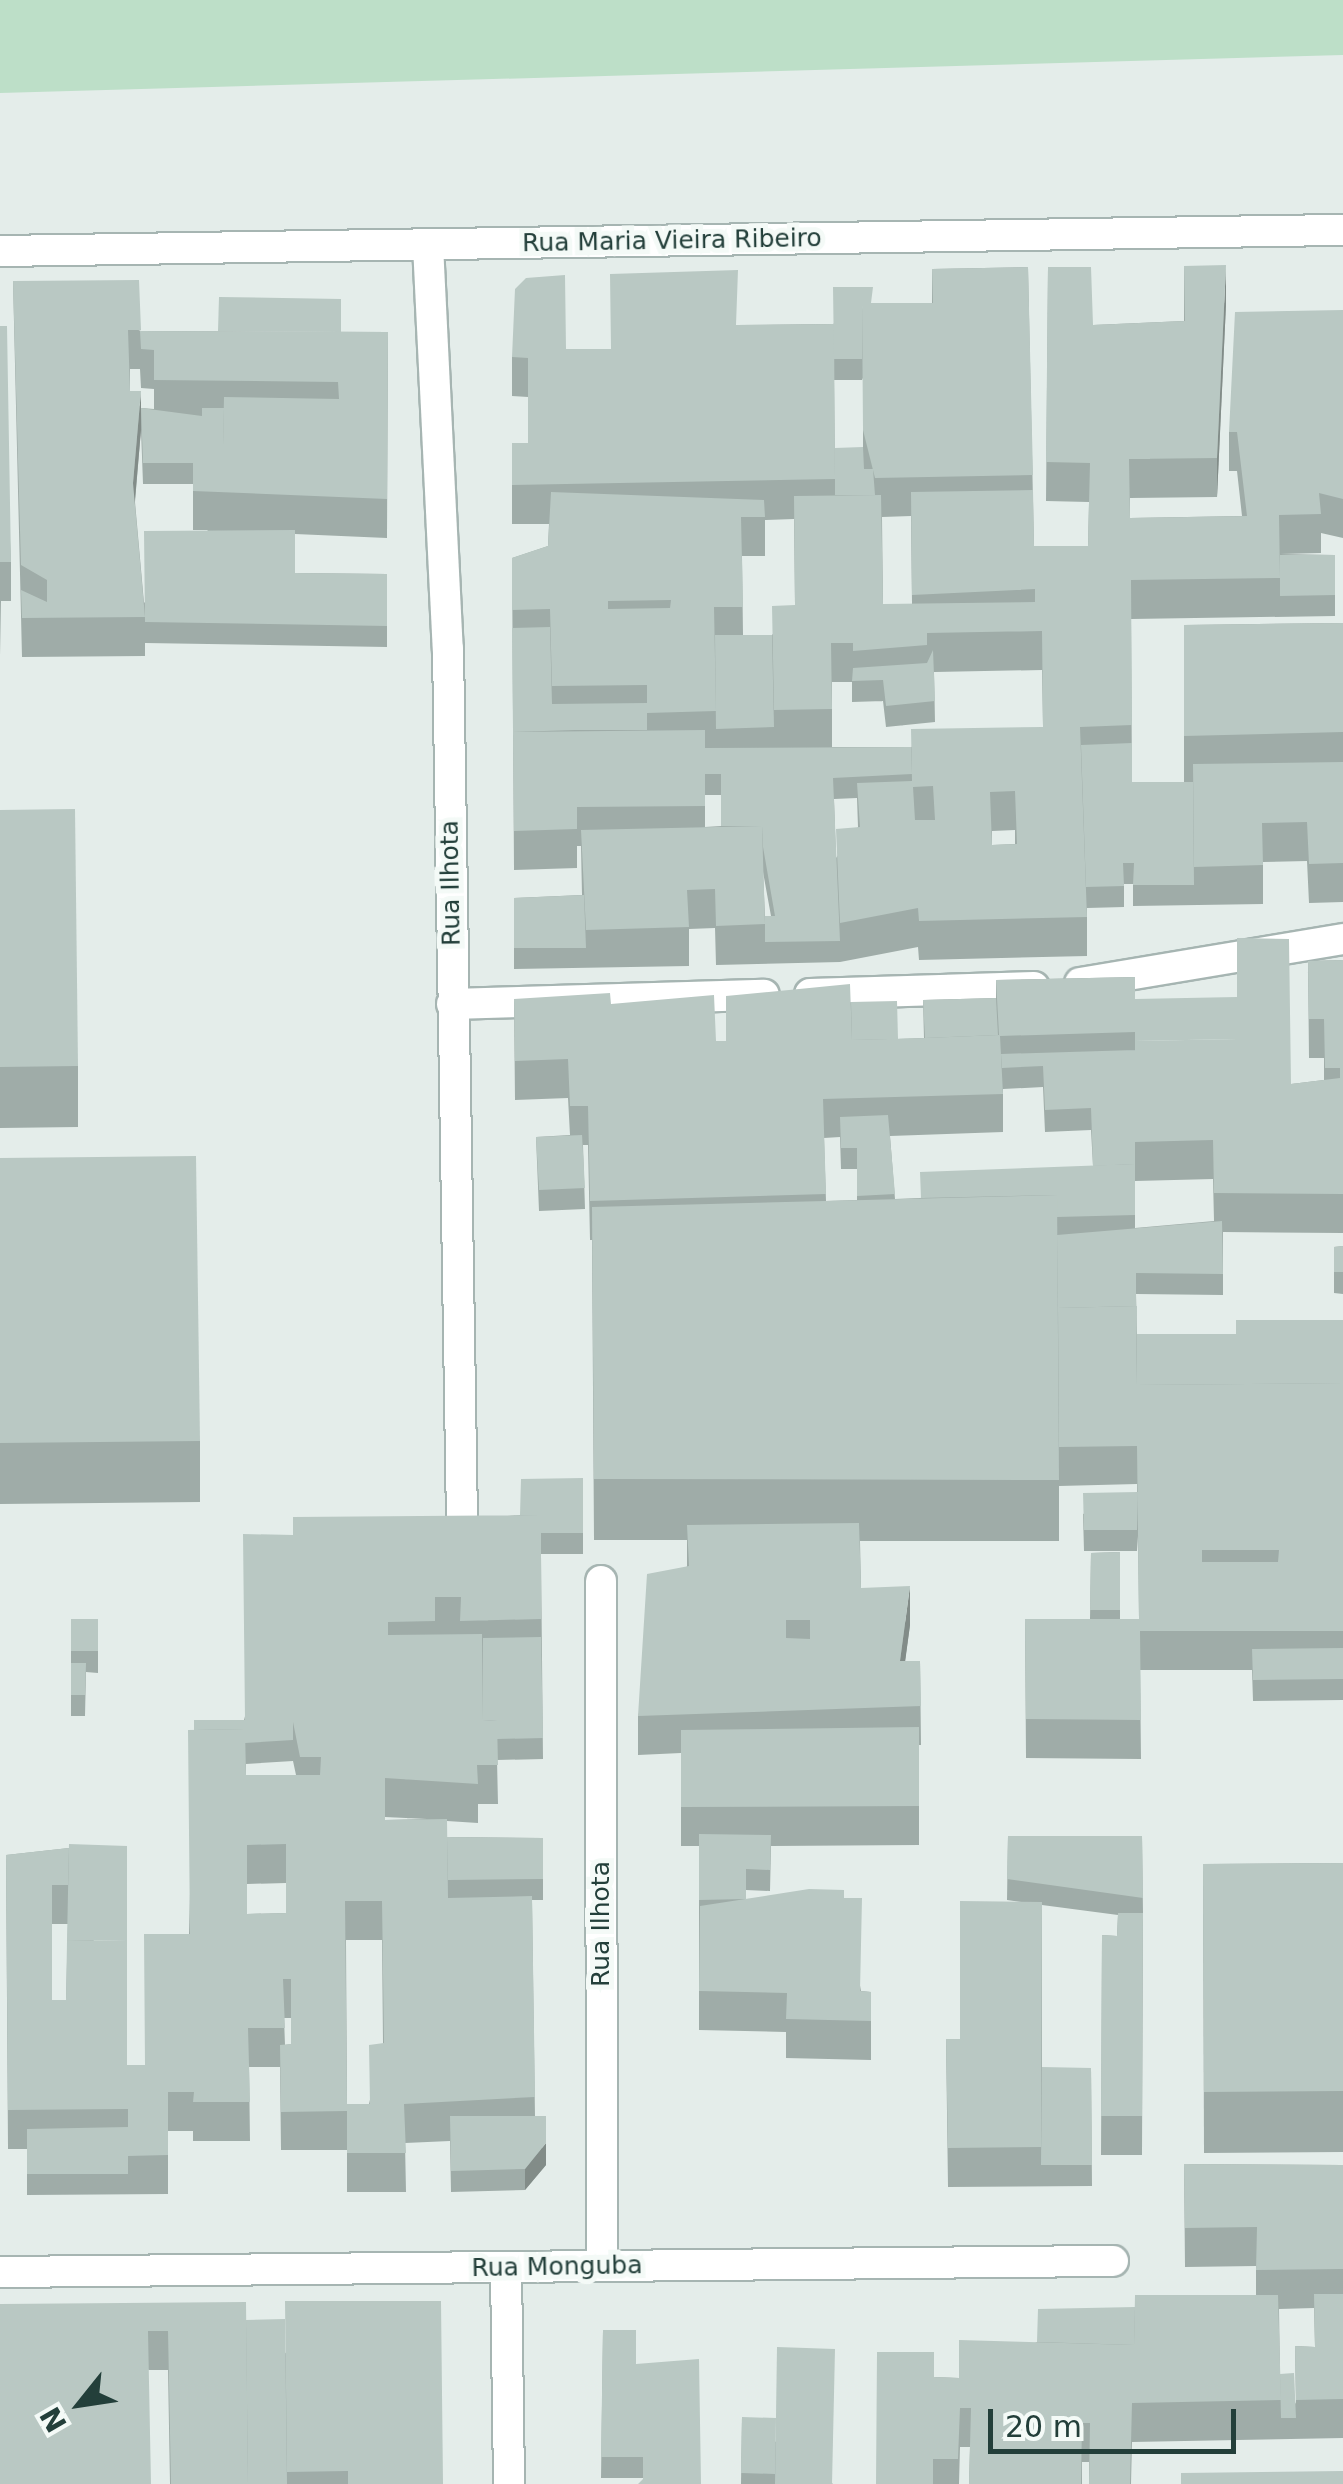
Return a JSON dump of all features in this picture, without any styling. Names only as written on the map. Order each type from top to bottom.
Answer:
[{"type":"street","name":"Rua Maria Vieira Ribeiro","points":[[0,251],[1343,230]]},
{"type":"street","name":"Rua Ilhota","points":[[428,246],[452,1004],[462,1521]]},
{"type":"street","points":[[452,1004],[1064,986],[1343,939]]},
{"type":"street","name":"Rua Ilhota","points":[[601,1582],[602,2266]]},
{"type":"street","name":"Rua Monguba","points":[[0,2272],[1113,2261]]},
{"type":"street","points":[[506,2268],[510,2484]]},
{"type":"green space","points":[[0,0],[1343,0],[1343,55],[0,93]]},
{"type":"building","points":[[1226,265],[1217,458],[1129,459],[1130,518],[1247,516],[1237,432],[1229,432],[1235,312],[1343,310],[1343,499],[1319,493],[1321,514],[1279,515],[1280,578],[1131,580],[1132,725],[1080,727],[1087,917],[919,921],[918,908],[840,923],[836,829],[860,827],[857,783],[912,781],[911,729],[1043,727],[1042,631],[927,633],[927,645],[853,651],[853,643],[831,643],[832,709],[774,710],[772,606],[795,605],[794,496],[881,495],[883,604],[1035,602],[1035,589],[912,595],[911,492],[1033,490],[1034,546],[1088,546],[1090,463],[1046,462],[1048,267],[1091,267],[1093,325],[1185,321],[1184,266]],"holes":[[[933,786],[935,820],[915,820],[913,787]],[[1015,791],[1017,844],[992,845],[990,792]]]},
{"type":"building","points":[[1028,267],[1033,475],[875,478],[863,430],[862,303],[933,303],[932,269]]},
{"type":"building","points":[[738,270],[736,325],[834,324],[835,479],[512,485],[512,443],[528,443],[528,358],[512,357],[515,289],[526,278],[565,275],[566,349],[611,349],[610,274]]},
{"type":"building","points":[[139,280],[141,330],[128,330],[130,391],[141,391],[133,483],[145,617],[22,618],[21,590],[47,602],[47,580],[21,565],[13,281]]},
{"type":"building","points":[[833,287],[873,287],[871,303],[862,303],[862,359],[834,359]]},
{"type":"building","points":[[219,297],[341,299],[341,332],[218,331]]},
{"type":"building","points":[[0,326],[7,326],[11,562],[0,562]]},
{"type":"building","points":[[140,331],[388,332],[387,499],[193,491],[193,445],[223,445],[224,397],[339,399],[338,382],[154,380],[154,350],[141,349]]},
{"type":"building","points":[[141,408],[202,416],[202,408],[224,408],[223,445],[193,445],[193,463],[143,463]]},
{"type":"building","points":[[863,447],[864,469],[873,469],[875,495],[835,495],[835,448]]},
{"type":"building","points":[[551,492],[764,500],[765,517],[741,517],[743,607],[714,607],[716,711],[647,713],[647,685],[552,686],[550,609],[512,610],[512,558],[548,546]],"holes":[[[671,600],[670,608],[608,609],[608,601]]]},
{"type":"building","points":[[295,530],[295,573],[387,574],[387,626],[145,622],[144,531]]},
{"type":"building","points":[[1280,555],[1335,555],[1335,595],[1280,596]]},
{"type":"building","points":[[1343,623],[1343,732],[1184,736],[1184,625]]},
{"type":"building","points":[[550,627],[552,704],[647,703],[647,730],[513,732],[512,628]]},
{"type":"building","points":[[715,635],[772,635],[774,727],[716,729]]},
{"type":"building","points":[[933,650],[935,701],[886,706],[883,680],[852,681],[853,668],[927,663]]},
{"type":"building","points":[[705,730],[705,806],[577,807],[577,829],[514,831],[513,732]]},
{"type":"building","points":[[1132,743],[1132,782],[1193,782],[1194,885],[1133,885],[1134,863],[1123,863],[1124,886],[1086,887],[1081,745]]},
{"type":"building","points":[[911,747],[912,774],[833,778],[840,941],[765,942],[765,916],[775,916],[762,826],[721,826],[721,774],[705,774],[705,748]]},
{"type":"building","points":[[1343,762],[1343,863],[1309,864],[1307,822],[1262,823],[1263,865],[1194,867],[1193,764]]},
{"type":"building","points":[[75,809],[78,1066],[0,1067],[0,810]]},
{"type":"building","points":[[762,826],[765,924],[716,926],[715,889],[687,890],[689,927],[586,930],[581,830]]},
{"type":"building","points":[[584,895],[586,948],[514,948],[514,898]]},
{"type":"building","points":[[1237,938],[1289,939],[1291,1084],[1340,1078],[1340,1068],[1325,1068],[1324,1019],[1309,1019],[1308,961],[1343,960],[1343,1194],[1214,1193],[1213,1140],[1135,1142],[1135,1041],[1237,1039]]},
{"type":"building","points":[[1135,977],[1135,1032],[1000,1036],[1003,1094],[823,1099],[826,1194],[590,1201],[588,1106],[570,1106],[568,1059],[515,1061],[514,999],[610,993],[611,1004],[714,995],[716,1041],[726,1041],[726,996],[850,984],[852,1040],[925,1038],[999,1035],[996,980]]},
{"type":"building","points":[[1237,997],[1237,1039],[1135,1041],[1135,999]]},
{"type":"building","points":[[996,998],[998,1035],[925,1038],[923,1000]]},
{"type":"building","points":[[897,1001],[898,1039],[852,1040],[851,1002]]},
{"type":"building","points":[[1135,1050],[1135,1164],[1093,1166],[1091,1108],[1045,1110],[1043,1066],[1002,1068],[1001,1054]]},
{"type":"building","points":[[888,1115],[895,1194],[857,1196],[857,1148],[841,1148],[840,1117]]},
{"type":"building","points":[[582,1135],[585,1188],[539,1190],[536,1137]]},
{"type":"building","points":[[196,1156],[200,1441],[0,1443],[0,1158]]},
{"type":"building","points":[[1135,1164],[1135,1215],[1057,1217],[1057,1195],[921,1198],[920,1172]]},
{"type":"building","points":[[1057,1195],[1059,1480],[594,1479],[592,1207]]},
{"type":"building","points":[[1222,1221],[1223,1274],[1136,1273],[1136,1306],[1058,1308],[1057,1235]]},
{"type":"building","points":[[1343,1246],[1343,1272],[1334,1272],[1334,1247]]},
{"type":"building","points":[[1137,1306],[1136,1385],[1343,1383],[1343,1631],[1140,1631],[1141,1720],[1026,1719],[1025,1619],[1139,1619],[1137,1446],[1059,1447],[1058,1308]],"holes":[[[1202,1550],[1279,1550],[1278,1562],[1202,1562]]]},
{"type":"building","points":[[1236,1320],[1343,1320],[1343,1383],[1136,1385],[1137,1334],[1236,1334]]},
{"type":"building","points":[[583,1478],[583,1533],[541,1533],[541,1515],[520,1515],[521,1479]]},
{"type":"building","points":[[1138,1492],[1137,1530],[1084,1530],[1083,1493]]},
{"type":"building","points":[[541,1515],[541,1619],[460,1621],[461,1597],[435,1597],[435,1621],[388,1622],[388,1635],[482,1634],[483,1721],[497,1720],[498,1765],[477,1765],[478,1784],[385,1778],[385,1820],[447,1819],[448,1898],[532,1896],[535,2097],[404,2104],[406,2153],[347,2153],[347,2111],[281,2112],[280,2045],[291,2044],[291,1979],[283,1979],[285,2028],[248,2028],[250,2102],[193,2102],[194,2092],[168,2092],[168,2155],[128,2156],[128,2109],[8,2110],[6,1855],[69,1848],[68,1885],[52,1885],[52,2000],[66,2000],[67,1941],[127,1940],[127,2065],[145,2065],[144,1934],[190,1934],[188,1730],[245,1729],[246,1775],[320,1775],[321,1757],[300,1757],[293,1722],[293,1517]],"holes":[[[286,1844],[286,1913],[247,1914],[247,1845]],[[345,1901],[382,1901],[384,2043],[369,2045],[370,2104],[347,2104]]]},
{"type":"building","points":[[859,1523],[861,1588],[910,1586],[900,1661],[920,1661],[921,1706],[638,1716],[647,1574],[689,1566],[687,1525]],"holes":[[[786,1620],[810,1620],[810,1639],[786,1638]]]},
{"type":"building","points":[[243,1534],[293,1535],[293,1740],[245,1743],[245,1729],[194,1730],[194,1720],[245,1720]]},
{"type":"building","points":[[1120,1552],[1120,1610],[1090,1610],[1091,1553]]},
{"type":"building","points":[[71,1619],[98,1619],[98,1651],[71,1651]]},
{"type":"building","points":[[541,1637],[543,1738],[497,1739],[497,1720],[483,1721],[483,1638]]},
{"type":"building","points":[[1343,1648],[1343,1679],[1253,1680],[1252,1649]]},
{"type":"building","points":[[71,1663],[86,1663],[85,1695],[71,1695]]},
{"type":"building","points":[[919,1727],[919,1806],[681,1807],[681,1730]]},
{"type":"building","points":[[699,1834],[771,1835],[770,1870],[746,1869],[746,1899],[699,1900]]},
{"type":"building","points":[[1008,1836],[1142,1836],[1143,1898],[1007,1879]]},
{"type":"building","points":[[447,1837],[543,1838],[543,1879],[448,1880]]},
{"type":"building","points":[[69,1844],[127,1846],[127,1940],[67,1941]]},
{"type":"building","points":[[1343,1863],[1343,2091],[1204,2092],[1203,1864]]},
{"type":"building","points":[[809,1889],[844,1890],[844,1898],[862,1898],[860,1991],[871,1992],[871,2021],[786,2019],[787,1993],[699,1991],[700,1906]]},
{"type":"building","points":[[960,1901],[1042,1902],[1041,2147],[948,2148],[946,2039],[960,2039]]},
{"type":"building","points":[[1118,1913],[1143,1913],[1142,2116],[1101,2116],[1102,1935],[1117,1936]]},
{"type":"building","points":[[1042,2067],[1091,2068],[1092,2165],[1041,2165]]},
{"type":"building","points":[[450,2116],[546,2116],[546,2143],[525,2169],[451,2171]]},
{"type":"building","points":[[128,2127],[128,2174],[27,2174],[27,2129]]},
{"type":"building","points":[[1184,2164],[1343,2165],[1343,2269],[1256,2270],[1257,2227],[1185,2228]]},
{"type":"building","points":[[1314,2294],[1343,2294],[1343,2399],[1296,2400],[1295,2346],[1315,2347]]},
{"type":"building","points":[[1135,2295],[1278,2295],[1281,2400],[1132,2403],[1130,2484],[1089,2484],[1090,2423],[1082,2423],[1081,2484],[969,2484],[971,2408],[960,2408],[958,2459],[933,2459],[933,2484],[876,2484],[877,2352],[934,2352],[934,2377],[959,2378],[959,2340],[1134,2345]]},
{"type":"building","points":[[285,2301],[441,2301],[443,2484],[348,2484],[348,2471],[287,2472]]},
{"type":"building","points":[[246,2302],[248,2484],[171,2484],[168,2331],[148,2331],[151,2484],[0,2484],[0,2304]]},
{"type":"building","points":[[1135,2307],[1134,2345],[1037,2342],[1038,2309]]},
{"type":"building","points":[[285,2319],[287,2484],[248,2484],[246,2320]]},
{"type":"building","points":[[603,2330],[636,2330],[636,2364],[699,2359],[701,2484],[638,2484],[643,2479],[643,2457],[601,2457]]},
{"type":"building","points":[[777,2347],[835,2349],[832,2484],[775,2484]]},
{"type":"building","points":[[1294,2373],[1296,2418],[1281,2418],[1280,2374]]},
{"type":"building","points":[[742,2417],[776,2418],[775,2474],[741,2473]]},
{"type":"building","points":[[1343,2471],[1343,2484],[1181,2484],[1181,2473]]}]
